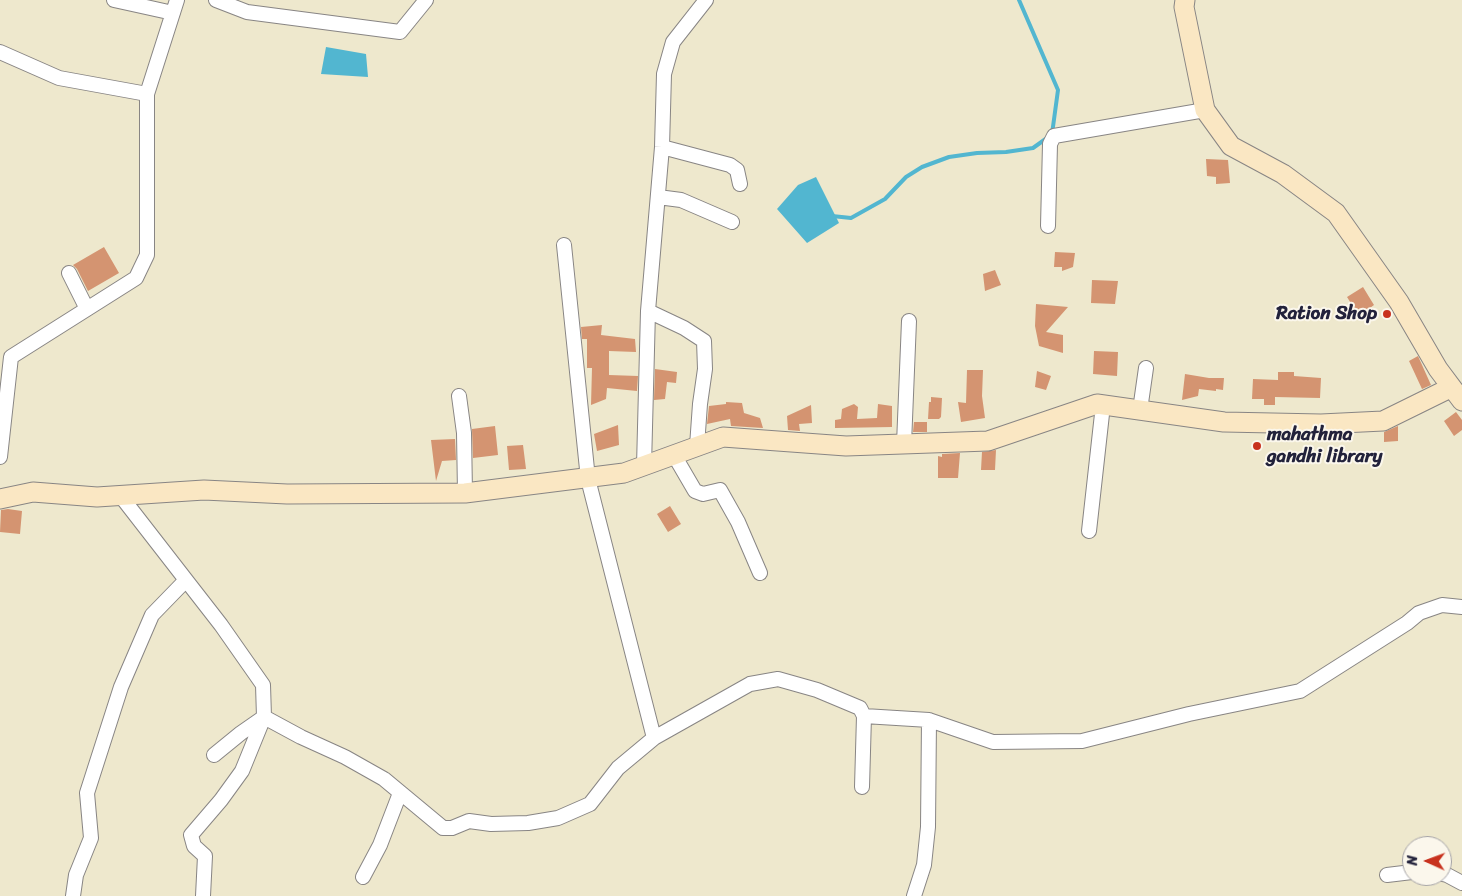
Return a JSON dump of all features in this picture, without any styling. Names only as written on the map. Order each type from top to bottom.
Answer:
[{"type":"street","points":[[0,457],[6,356],[136,278],[147,255],[148,94],[175,7],[114,0]]},
{"type":"street","points":[[216,0],[247,12],[400,32],[426,0]]},
{"type":"street","points":[[644,466],[648,311],[662,147],[664,74],[673,42],[706,0]]},
{"type":"street","points":[[0,499],[33,492],[97,497],[204,490],[287,494],[464,493],[624,474],[723,437],[846,446],[988,441],[1097,404],[1224,422],[1321,424],[1383,421],[1456,394],[1438,369],[1399,302],[1336,213],[1283,174],[1230,146],[1205,110],[1184,7],[1185,0]]},
{"type":"street","points":[[0,52],[59,78],[148,94]]},
{"type":"street","points":[[1048,226],[1050,144],[1054,136],[1205,110]]},
{"type":"street","points":[[662,147],[730,165],[737,170],[740,184]]},
{"type":"street","points":[[658,197],[681,200],[732,222]]},
{"type":"street","points":[[564,245],[588,479],[654,738]]},
{"type":"street","points":[[69,273],[87,309]]},
{"type":"street","points":[[648,311],[684,328],[704,341],[705,369],[697,446]]},
{"type":"street","points":[[904,444],[909,320]]},
{"type":"street","points":[[1140,410],[1146,368]]},
{"type":"street","points":[[459,396],[464,433],[464,493]]},
{"type":"street","points":[[1089,531],[1103,405]]},
{"type":"street","points":[[674,455],[695,492],[703,494],[720,490],[745,536],[760,573]]},
{"type":"street","points":[[120,496],[221,625],[263,685],[264,717],[242,772],[191,835],[194,846],[205,856],[203,896]]},
{"type":"street","points":[[72,896],[76,875],[92,838],[87,793],[121,687],[152,615],[186,580]]},
{"type":"street","points":[[864,716],[929,720],[993,742],[1082,741],[1189,714],[1300,691],[1407,623],[1419,613],[1442,605],[1462,607]]},
{"type":"street","points":[[264,717],[384,779],[443,828],[452,828],[469,821],[491,824],[528,823],[558,818],[590,804],[618,768],[654,738],[750,684],[778,679],[817,690],[860,708],[864,716],[862,787]]},
{"type":"street","points":[[214,755],[264,717]]},
{"type":"street","points":[[914,896],[924,865],[928,827],[929,720]]},
{"type":"street","points":[[364,877],[380,845],[400,793]]},
{"type":"street","points":[[1387,875],[1402,873]]},
{"type":"water","points":[[326,47],[366,54],[368,77],[321,74]]},
{"type":"water","points":[[816,177],[839,223],[807,243],[777,209],[798,185]]},
{"type":"building","points":[[1206,159],[1228,160],[1230,183],[1216,184],[1216,177],[1207,176]]},
{"type":"building","points":[[104,247],[119,273],[88,291],[73,265]]},
{"type":"building","points":[[1055,252],[1075,253],[1073,267],[1062,271],[1062,267],[1054,267]]},
{"type":"building","points":[[995,270],[1001,285],[985,291],[983,274]]},
{"type":"building","points":[[1092,280],[1118,281],[1115,304],[1091,303]]},
{"type":"building","points":[[1363,287],[1374,305],[1359,316],[1347,297]]},
{"type":"building","points":[[1036,304],[1068,307],[1046,332],[1063,335],[1063,353],[1039,346],[1035,326]]},
{"type":"building","points":[[602,325],[601,335],[635,339],[636,352],[609,351],[609,375],[638,376],[637,391],[607,388],[606,399],[591,405],[592,368],[587,368],[587,339],[582,339],[581,327]]},
{"type":"building","points":[[1094,351],[1118,352],[1117,376],[1093,374]]},
{"type":"building","points":[[1418,356],[1431,385],[1422,389],[1409,361]]},
{"type":"building","points":[[655,369],[677,372],[676,383],[667,382],[665,399],[654,400]]},
{"type":"building","points":[[967,370],[983,370],[982,396],[985,418],[961,422],[958,402],[966,403]]},
{"type":"building","points":[[1037,371],[1051,376],[1046,390],[1035,387]]},
{"type":"building","points":[[1278,372],[1294,372],[1294,376],[1321,378],[1320,398],[1275,397],[1275,405],[1264,405],[1264,399],[1252,399],[1253,379],[1278,380]]},
{"type":"building","points":[[1185,374],[1209,378],[1224,378],[1223,390],[1199,389],[1198,396],[1182,400]]},
{"type":"building","points":[[931,397],[942,398],[941,417],[939,419],[928,419]]},
{"type":"building","points":[[726,402],[742,403],[744,413],[760,418],[763,428],[731,426],[730,419],[707,424],[709,406],[726,404]]},
{"type":"building","points":[[854,404],[858,407],[857,419],[877,418],[878,404],[892,406],[892,427],[835,428],[835,420],[841,419],[842,409]]},
{"type":"building","points":[[811,405],[812,423],[799,424],[800,431],[788,430],[787,416]]},
{"type":"building","points":[[1456,412],[1462,420],[1462,430],[1454,436],[1444,421]]},
{"type":"building","points":[[914,422],[927,422],[927,432],[913,432]]},
{"type":"building","points":[[618,425],[619,445],[597,451],[594,434]]},
{"type":"building","points":[[495,426],[498,455],[473,458],[472,429]]},
{"type":"building","points":[[1398,426],[1398,441],[1384,442],[1384,432]]},
{"type":"building","points":[[455,439],[456,460],[442,461],[436,481],[431,440]]},
{"type":"building","points":[[523,445],[526,469],[509,470],[507,446]]},
{"type":"building","points":[[996,450],[995,470],[981,470],[982,452]]},
{"type":"building","points":[[960,453],[958,478],[938,478],[938,456],[942,457],[942,454]]},
{"type":"building","points":[[670,506],[681,524],[668,532],[657,514]]},
{"type":"building","points":[[1,510],[22,511],[20,534],[0,532]]},
{"type":"waterway","points":[[1019,0],[1058,90],[1052,134]]},
{"type":"waterway","points":[[832,216],[851,218],[885,199],[906,177],[922,167],[949,157],[1033,148],[1047,138]]},
{"type":"place","name":"Ration Shop","points":[[1387,314]]},
{"type":"place","name":"mahathma gandhi library","points":[[1257,446]]}]
